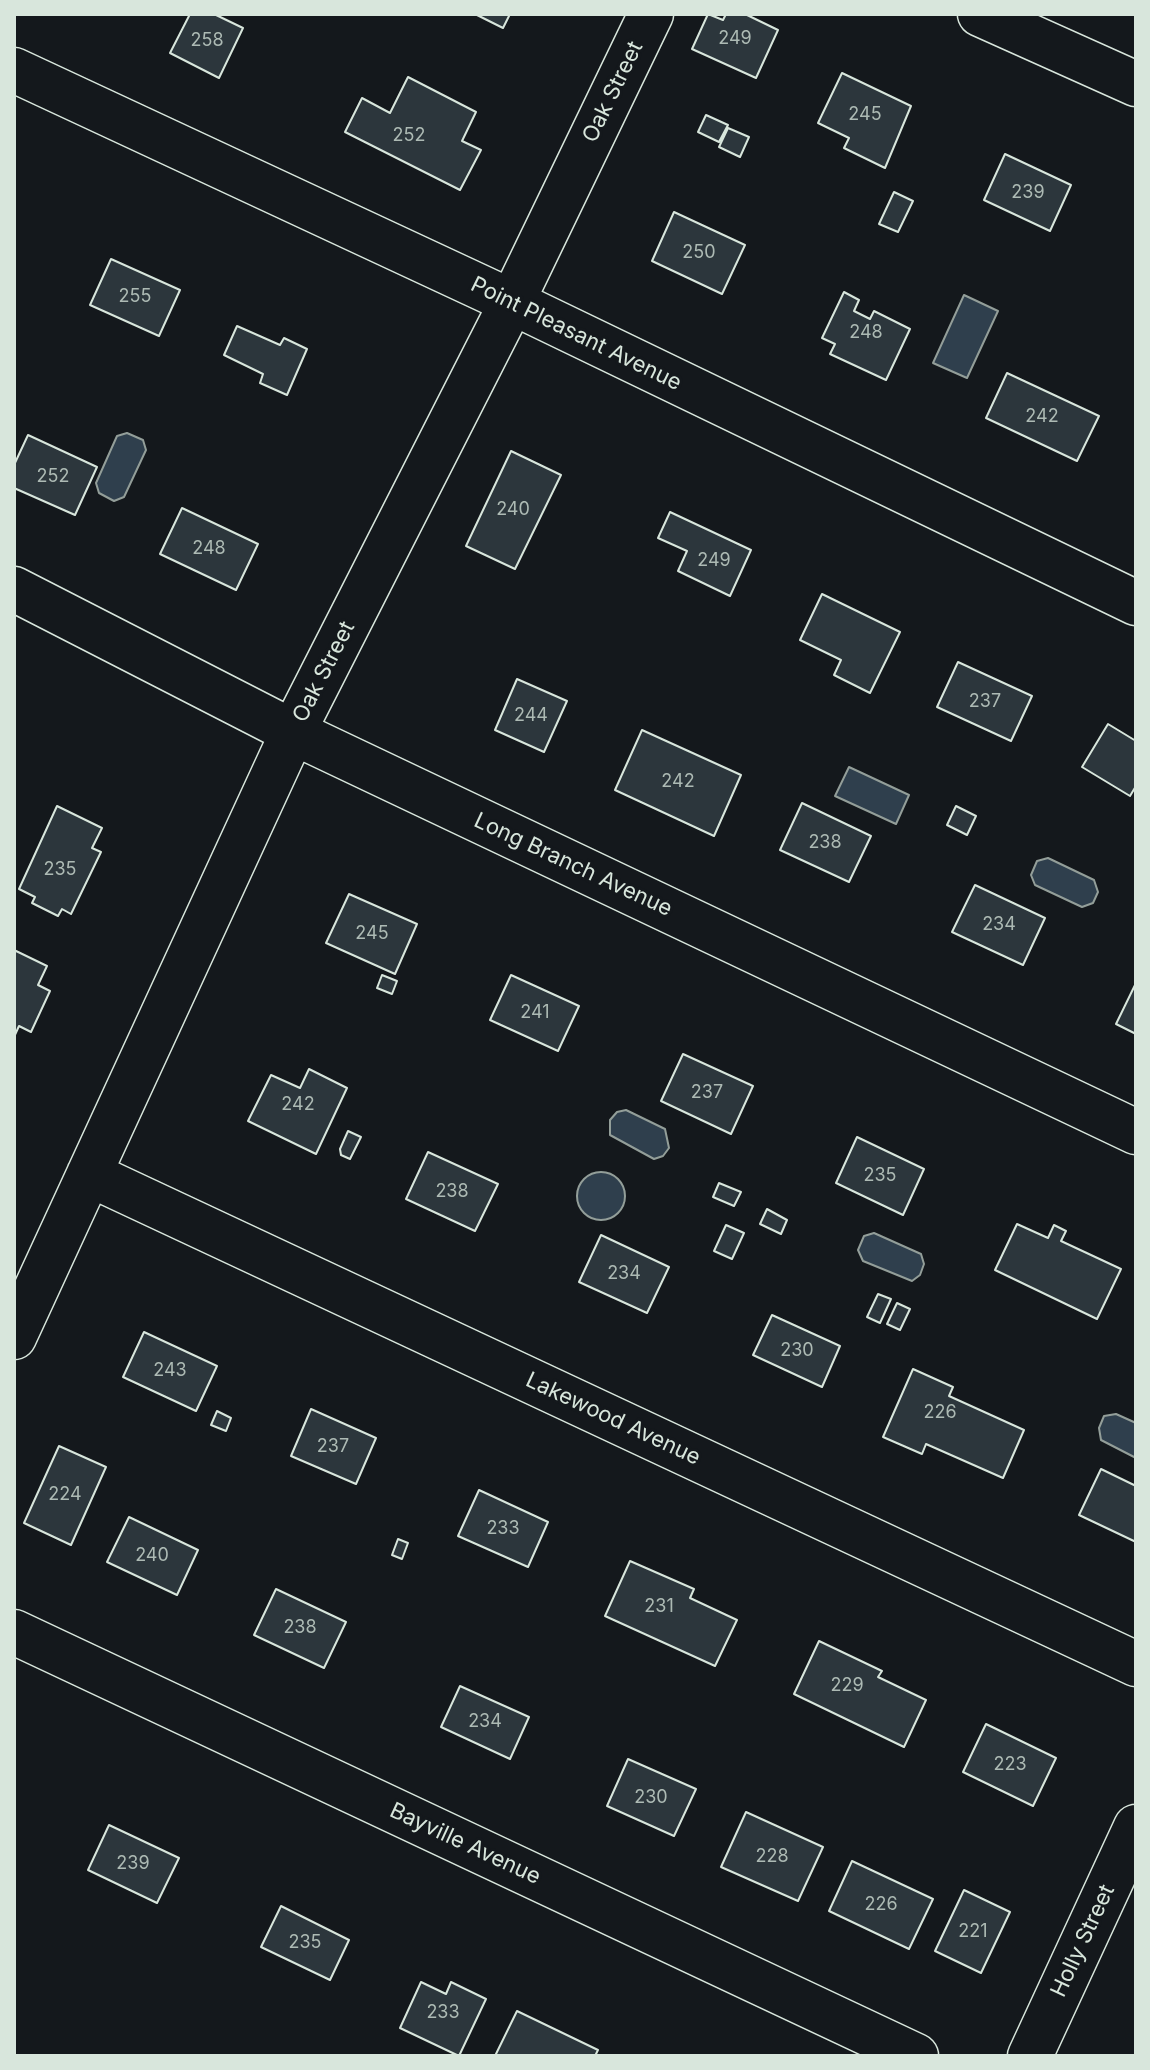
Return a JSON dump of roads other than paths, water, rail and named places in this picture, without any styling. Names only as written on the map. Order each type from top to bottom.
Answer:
[{"type":"street","name":"Oak Street","points":[[14,1337],[293,732],[512,302],[651,14]]},
{"type":"street","points":[[980,14],[1136,84]]},
{"type":"street","name":"Point Pleasant Avenue","points":[[14,70],[512,302],[1136,603]]},
{"type":"street","name":"Long Branch Avenue","points":[[14,589],[293,732],[1136,1132]]},
{"type":"street","name":"Lakewood Avenue","points":[[89,1174],[1136,1664]]},
{"type":"street","name":"Bayville Avenue","points":[[14,1632],[916,2056]]},
{"type":"street","name":"Holly Street","points":[[1030,2056],[1136,1827]]},
{"type":"water","points":[[964,295],[998,311],[967,378],[933,363]]},
{"type":"water","points":[[127,433],[143,440],[146,450],[124,497],[114,501],[99,493],[96,483],[117,436]]},
{"type":"water","points":[[849,767],[909,795],[896,824],[835,796]]},
{"type":"water","points":[[1048,858],[1094,880],[1098,892],[1093,903],[1082,907],[1035,885],[1031,875],[1037,861]]},
{"type":"water","points":[[626,1110],[665,1129],[669,1148],[663,1156],[654,1159],[610,1135],[610,1120],[617,1112]]},
{"type":"water","points":[[601,1172],[618,1179],[625,1196],[618,1213],[601,1220],[584,1213],[577,1196],[584,1179]]},
{"type":"water","points":[[874,1233],[921,1254],[924,1264],[920,1275],[912,1281],[863,1261],[858,1250],[864,1236]]},
{"type":"water","points":[[1116,1414],[1136,1423],[1136,1458],[1101,1440],[1099,1428],[1104,1416]]}]
